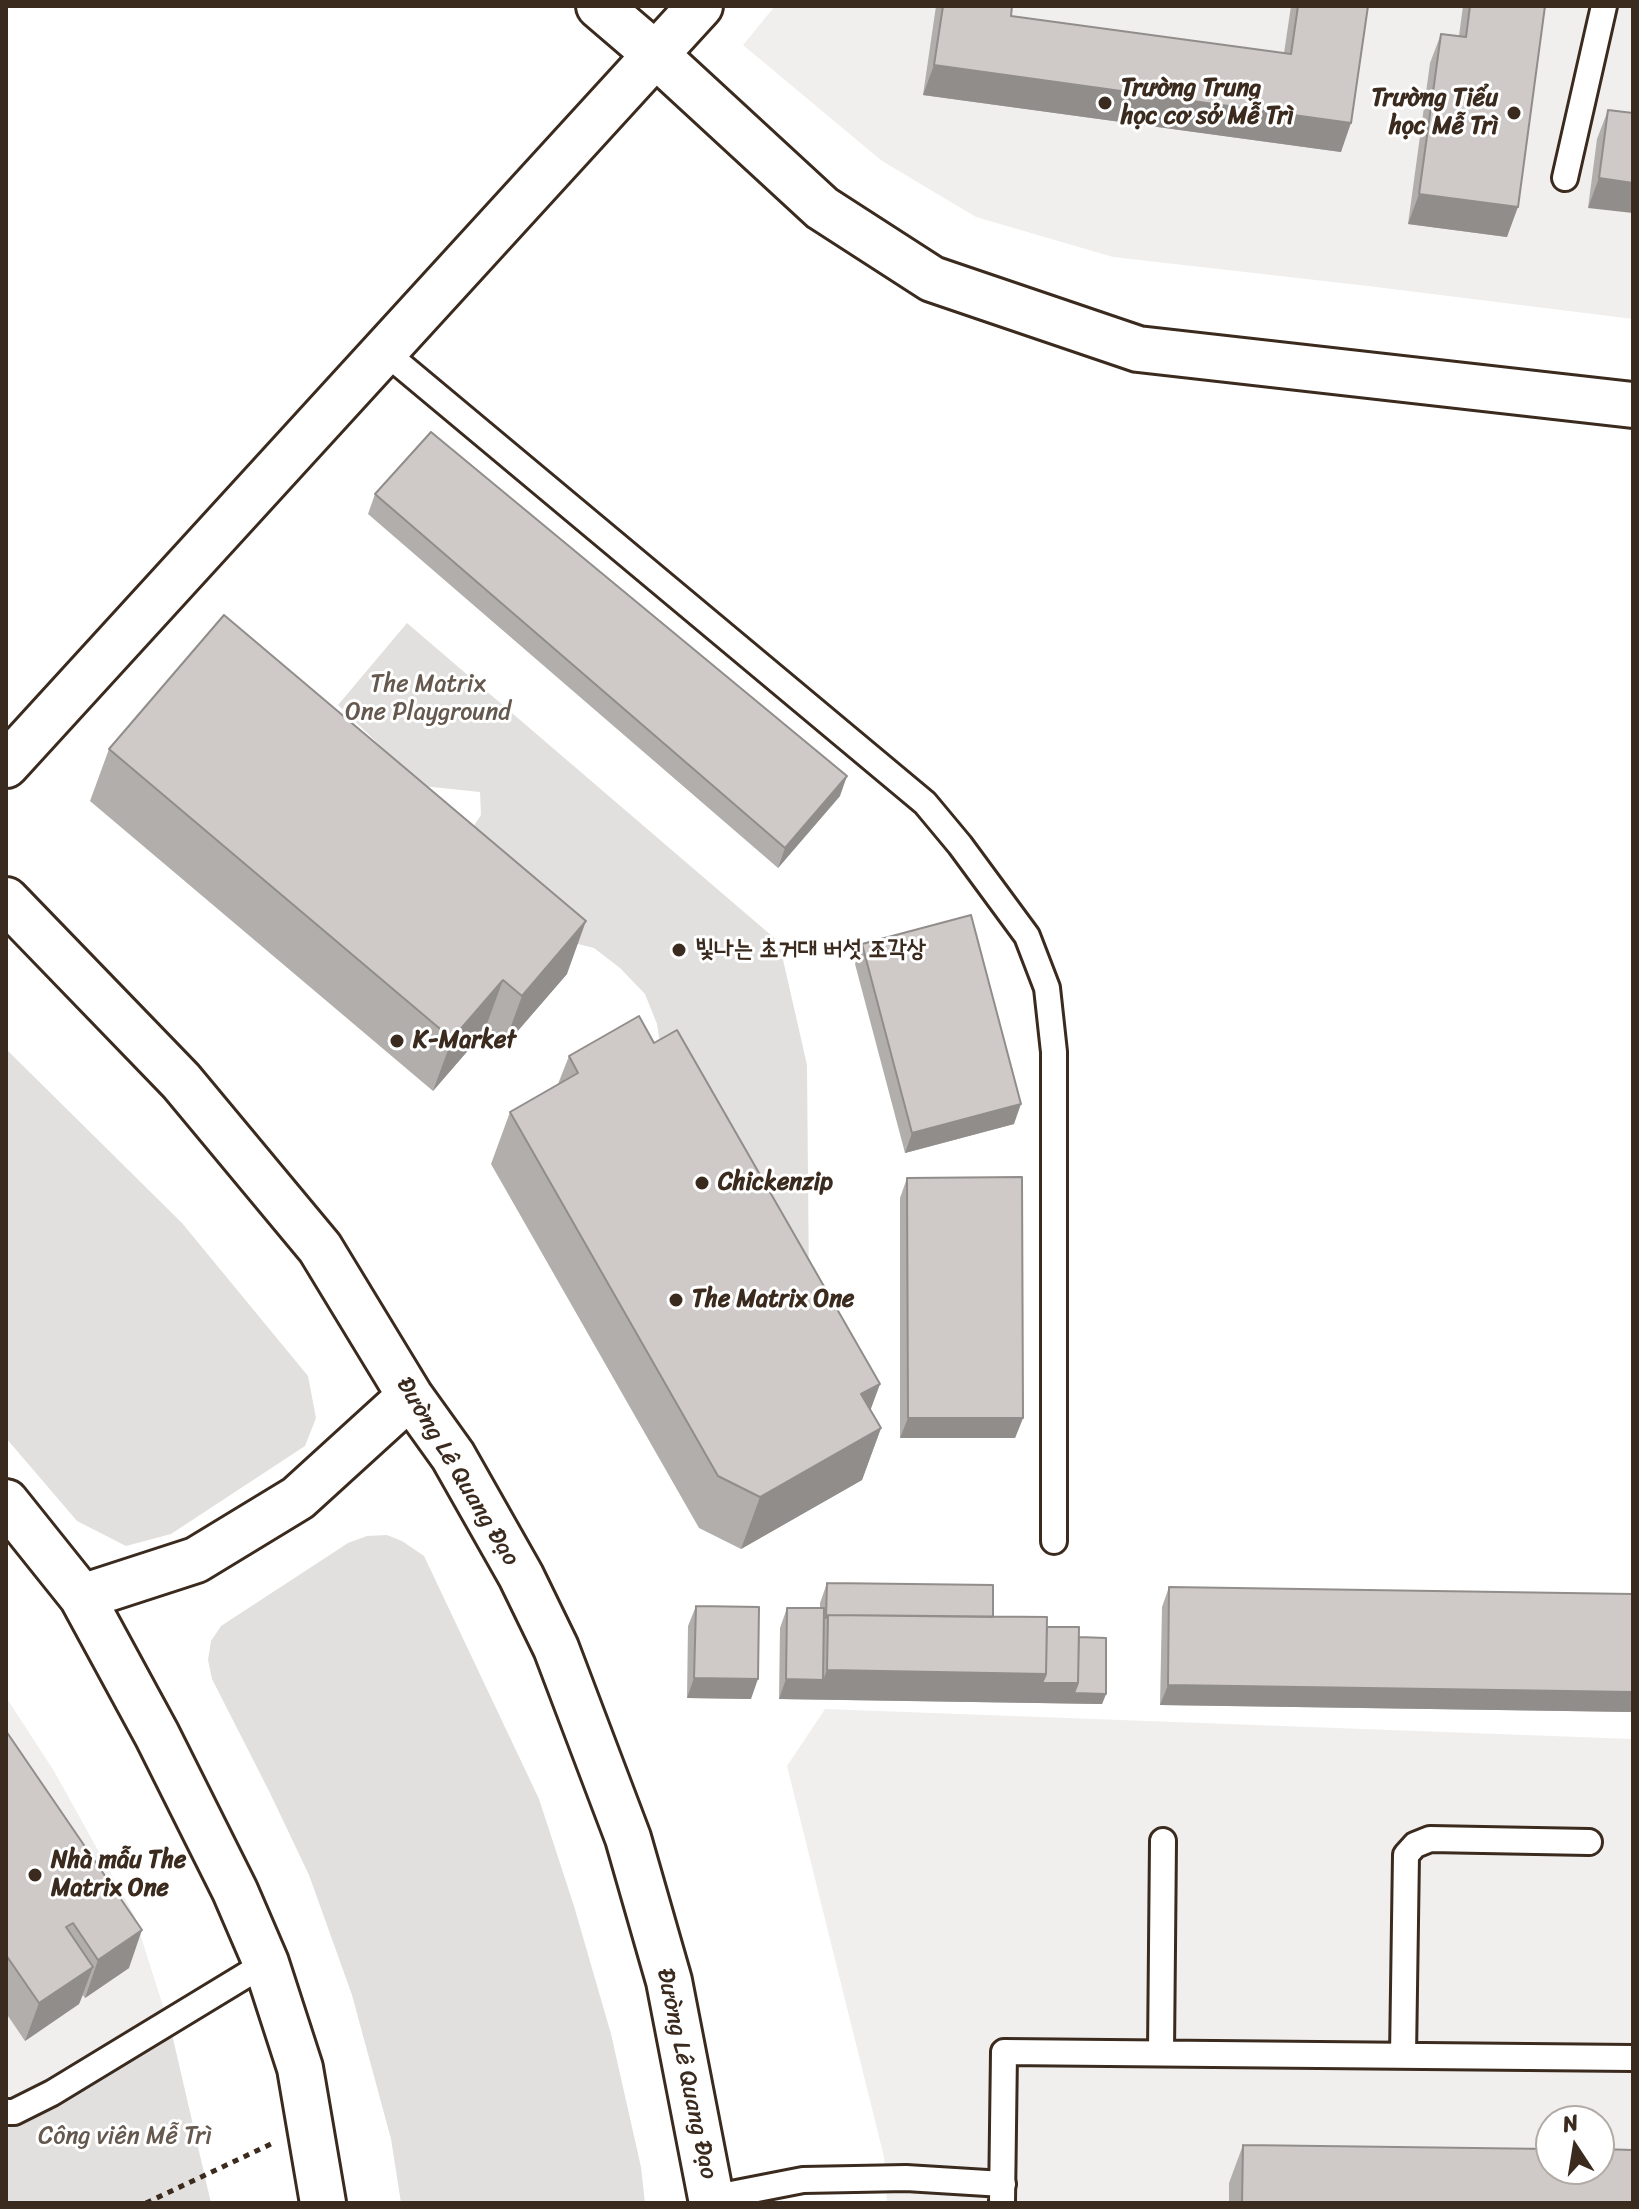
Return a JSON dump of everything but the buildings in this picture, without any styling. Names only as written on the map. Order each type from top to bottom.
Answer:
[{"type":"main road","points":[[599,6],[822,208],[932,279],[1138,349],[1633,405]]},
{"type":"main road","points":[[6,765],[700,6]]},
{"type":"main road","name":"Đường Lê Quang Đạo","points":[[6,900],[181,1081],[320,1248],[410,1396],[453,1456],[527,1588],[556,1648],[628,1838],[669,1981],[711,2201]]},
{"type":"main road","points":[[82,1597],[196,1560],[273,1514],[298,1498],[410,1396]]},
{"type":"main road","points":[[6,1502],[82,1597],[168,1756],[235,1891],[266,1963],[300,2068],[323,2203]]},
{"type":"lane","points":[[1565,178],[1604,6]]},
{"type":"lane","points":[[385,352],[925,803],[1027,936],[1047,988],[1054,1052],[1054,1541]]},
{"type":"lane","points":[[1403,2056],[1406,1855],[1415,1845],[1430,1839],[1589,1842]]},
{"type":"lane","points":[[1161,2053],[1163,1841]]},
{"type":"lane","points":[[6,2112],[14,2112],[52,2093],[266,1963]]},
{"type":"lane","points":[[711,2201],[803,2180],[906,2178],[1002,2193],[1004,2052],[1633,2058]]},
{"type":"path","points":[[146,2203],[311,2124]]},
{"type":"shaded area","name":"Trường Trung học cơ sở Mễ Trì","points":[[775,6],[1633,6],[1633,319],[1113,257],[976,217],[882,161],[743,45]]},
{"type":"shaded area","points":[[6,1697],[54,1771],[134,1915],[172,2034],[6,2129]]},
{"type":"shaded area","points":[[825,1709],[1633,1739],[1633,2203],[887,2203],[884,2157],[787,1766]]},
{"type":"green space","name":"The Matrix One Playground","points":[[407,623],[779,942],[807,1065],[809,1287],[660,1044],[657,1024],[645,994],[620,968],[594,948],[566,941],[471,830],[481,815],[480,792],[422,786],[338,705]]},
{"type":"green space","points":[[6,1049],[182,1223],[308,1376],[316,1418],[305,1446],[171,1534],[126,1546],[77,1521],[6,1438]]},
{"type":"green space","points":[[387,1535],[424,1556],[539,1799],[611,2034],[641,2167],[645,2203],[401,2203],[391,2139],[352,1995],[309,1875],[212,1679],[208,1660],[211,1641],[221,1626],[348,1543],[367,1536]]},
{"type":"green space","name":"Công viên Mễ Trì","points":[[172,2034],[211,2203],[6,2203],[6,2129]]},
{"type":"place","name":"Trường Trung học cơ sở Mễ Trì","points":[[1105,103]]},
{"type":"place","name":"Trường Tiểu học Mễ Trì","points":[[1514,113]]},
{"type":"place","name":"빛나는 초거대 버섯 조각상","points":[[679,950]]},
{"type":"place","name":"K-Market","points":[[397,1041]]},
{"type":"place","name":"Chickenzip","points":[[702,1183]]},
{"type":"place","name":"The Matrix One","points":[[676,1300]]},
{"type":"place","name":"Nhà mẫu The Matrix One","points":[[35,1875]]}]
